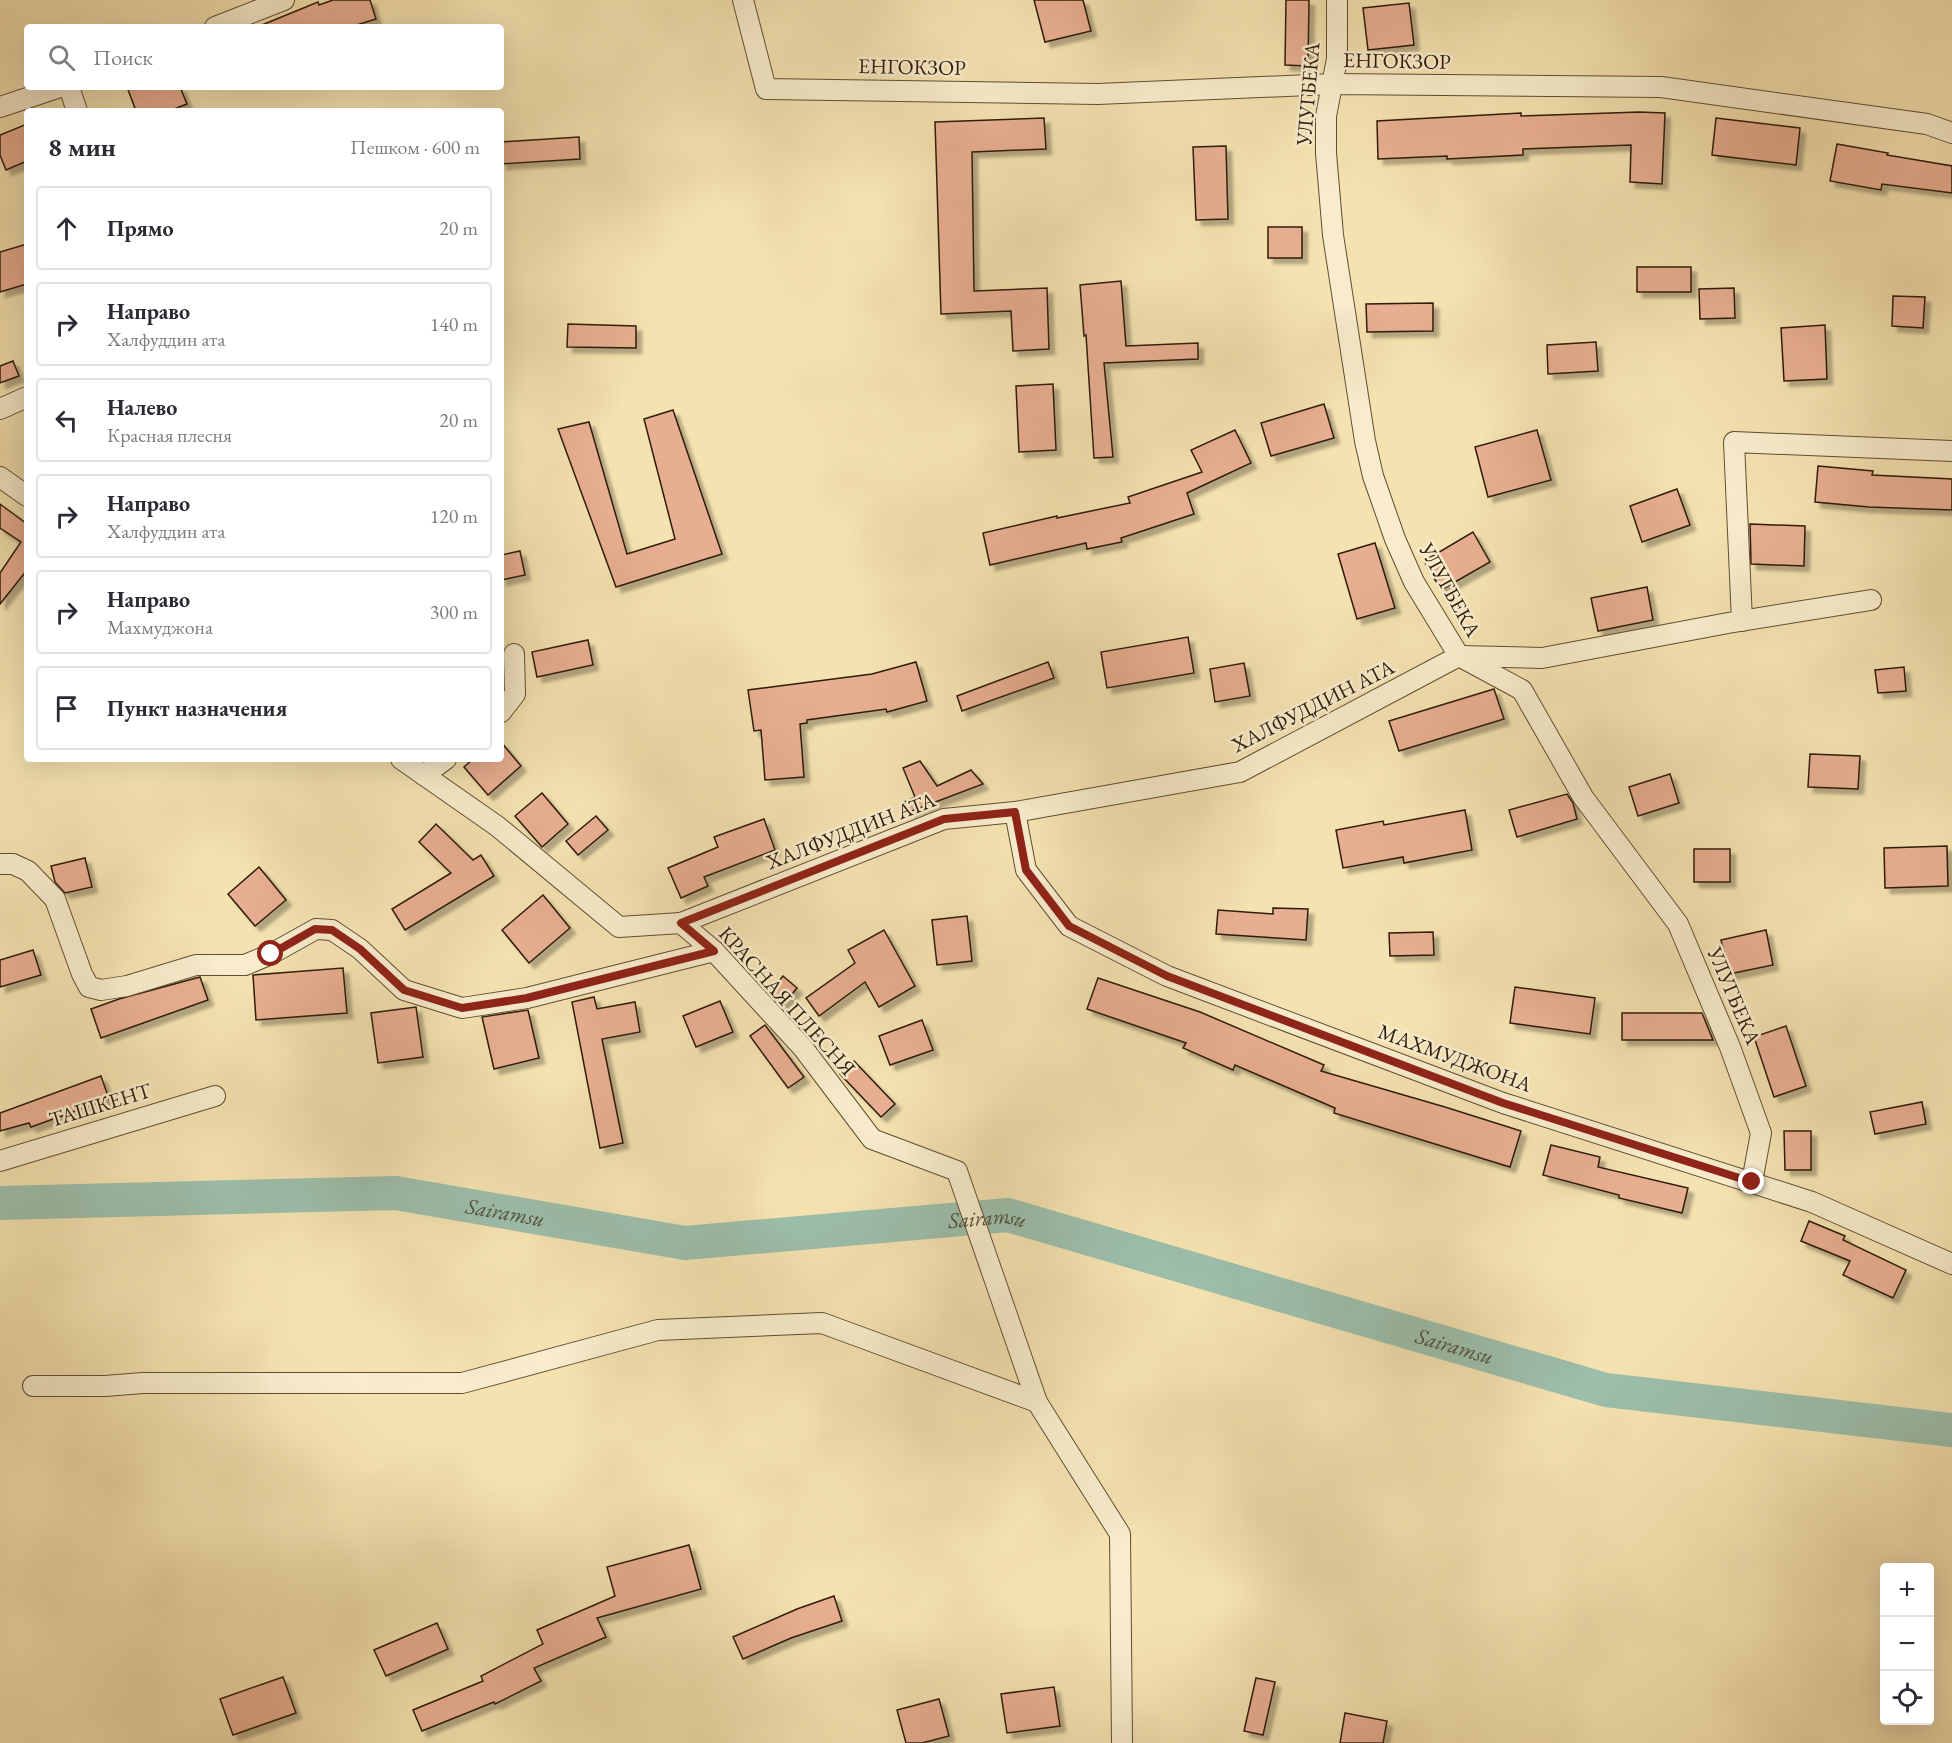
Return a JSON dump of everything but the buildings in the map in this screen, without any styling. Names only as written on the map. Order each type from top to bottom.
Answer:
[{"type":"street","points":[[223,24],[284,0]]},
{"type":"street","name":"ЕНГОКЗОР","points":[[743,0],[766,89],[1098,94],[1332,84],[1661,87],[1927,124],[1952,133]]},
{"type":"street","name":"УЛУГБЕКА","points":[[1337,0],[1337,59],[1326,116],[1326,153],[1333,235],[1365,441],[1373,476],[1395,538],[1414,582],[1459,656],[1522,690],[1583,797],[1678,924],[1730,1047],[1761,1132],[1752,1182]]},
{"type":"street","points":[[0,107],[51,90]]},
{"type":"street","points":[[70,90],[76,108]]},
{"type":"street","points":[[0,409],[24,398]]},
{"type":"street","points":[[1742,621],[1734,442],[1952,451]]},
{"type":"street","points":[[0,477],[24,494]]},
{"type":"street","name":"ХАЛФУДДИН АТА","points":[[681,923],[944,819],[1015,812],[1240,772],[1459,656],[1542,658],[1871,600]]},
{"type":"street","points":[[504,708],[515,694],[514,654]]},
{"type":"street","points":[[405,762],[497,826],[619,927],[681,923]]},
{"type":"street","points":[[424,775],[442,762]]},
{"type":"street","name":"МАХМУДЖОНА","points":[[1015,812],[1026,870],[1069,926],[1167,976],[1503,1103],[1812,1202],[1952,1264]]},
{"type":"street","points":[[0,864],[13,864],[28,871],[55,899],[82,974],[89,987],[101,990],[127,987],[196,965],[245,965],[271,954],[315,929],[332,930],[360,949],[404,990],[462,1008],[527,998],[714,951]]},
{"type":"street","name":"КРАСНАЯ ПЛЕСНЯ","points":[[681,923],[714,951],[802,1048],[872,1139],[957,1171],[1037,1402]]},
{"type":"street","name":"ТАШКЕНТ","points":[[0,1161],[215,1096]]},
{"type":"street","points":[[33,1386],[105,1386],[143,1383],[462,1383],[658,1330],[822,1323],[1037,1402],[1120,1534],[1122,1743]]},
{"type":"waterway","name":"Sairamsu","points":[[0,1203],[396,1193],[685,1243],[1008,1215],[1606,1390],[1952,1430]]},
{"type":"route","points":[[271,954],[315,929],[332,930],[360,949],[404,990],[462,1008],[527,998],[714,951],[681,923],[944,819],[1015,812],[1026,870],[1069,926],[1167,976],[1503,1103],[1752,1182]]}]
